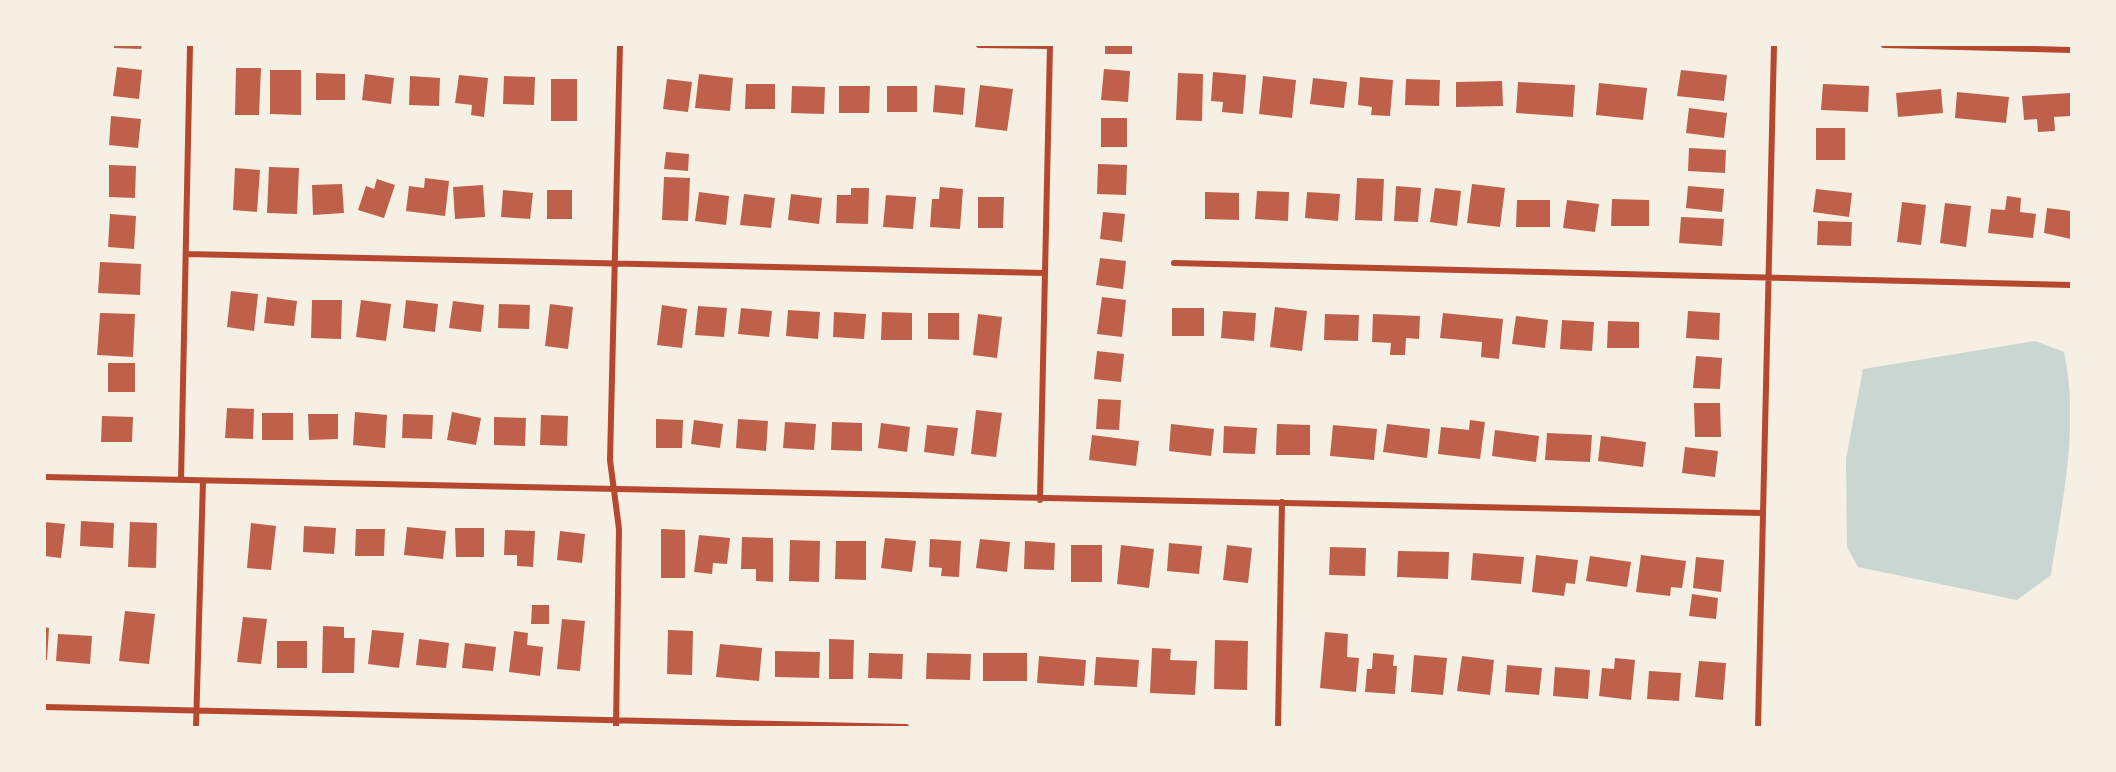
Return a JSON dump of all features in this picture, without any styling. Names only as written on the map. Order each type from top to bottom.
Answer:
[{"type":"street","points":[[181,480],[190,45]]},
{"type":"street","points":[[616,723],[620,529],[610,459],[620,45]]},
{"type":"street","points":[[980,45],[1050,46],[1040,500]]},
{"type":"street","points":[[1758,727],[1774,45]]},
{"type":"street","points":[[1884,45],[2071,50]]},
{"type":"street","points":[[186,254],[1045,273]]},
{"type":"street","points":[[1174,263],[2071,285]]},
{"type":"street","points":[[45,477],[1040,500],[1282,502],[1763,513]]},
{"type":"street","points":[[196,727],[203,481]]},
{"type":"street","points":[[1278,727],[1282,502]]},
{"type":"street","points":[[45,707],[616,723],[906,727]]},
{"type":"shaded area","points":[[2035,341],[2064,352],[2070,408],[2068,464],[2051,575],[2017,600],[1858,567],[1847,547],[1846,459],[1863,369]]},
{"type":"building","points":[[114,45],[142,45],[141,49],[114,48]]},
{"type":"building","points":[[1105,45],[1132,45],[1132,54],[1105,54]]},
{"type":"building","points":[[117,67],[142,70],[139,99],[113,96]]},
{"type":"building","points":[[236,68],[261,68],[259,115],[235,115]]},
{"type":"building","points":[[1104,69],[1130,71],[1128,102],[1101,100]]},
{"type":"building","points":[[270,70],[301,70],[301,115],[270,114]]},
{"type":"building","points":[[1681,70],[1727,75],[1724,101],[1677,96]]},
{"type":"building","points":[[1213,72],[1246,75],[1243,114],[1222,112],[1223,102],[1211,101]]},
{"type":"building","points":[[316,73],[345,74],[345,100],[316,100]]},
{"type":"building","points":[[1178,73],[1203,74],[1202,121],[1176,120]]},
{"type":"building","points":[[365,74],[394,78],[391,104],[362,100]]},
{"type":"building","points":[[699,74],[733,78],[730,111],[695,108]]},
{"type":"building","points":[[459,75],[488,78],[484,117],[471,115],[472,105],[455,103]]},
{"type":"building","points":[[410,76],[440,78],[439,106],[409,105]]},
{"type":"building","points":[[504,76],[535,77],[534,105],[503,104]]},
{"type":"building","points":[[1263,76],[1296,80],[1292,118],[1259,114]]},
{"type":"building","points":[[1360,77],[1393,80],[1390,116],[1371,115],[1372,107],[1358,105]]},
{"type":"building","points":[[1313,78],[1347,82],[1344,108],[1310,104]]},
{"type":"building","points":[[551,79],[577,79],[577,121],[551,121]]},
{"type":"building","points":[[667,79],[692,82],[688,112],[663,109]]},
{"type":"building","points":[[1406,79],[1440,80],[1439,106],[1405,105]]},
{"type":"building","points":[[1502,81],[1503,106],[1456,107],[1456,82]]},
{"type":"building","points":[[1518,82],[1575,85],[1573,117],[1516,113]]},
{"type":"building","points":[[1599,83],[1647,88],[1643,120],[1596,115]]},
{"type":"building","points":[[746,84],[775,84],[775,109],[745,109]]},
{"type":"building","points":[[1823,84],[1869,86],[1868,112],[1821,110]]},
{"type":"building","points":[[935,85],[965,88],[963,115],[933,112]]},
{"type":"building","points":[[980,85],[1013,89],[1007,131],[975,127]]},
{"type":"building","points":[[792,86],[825,87],[824,114],[791,113]]},
{"type":"building","points":[[839,86],[870,86],[869,113],[839,113]]},
{"type":"building","points":[[887,86],[917,86],[917,112],[887,112]]},
{"type":"building","points":[[1941,89],[1943,113],[1898,117],[1896,93]]},
{"type":"building","points":[[1957,92],[2009,97],[2006,123],[1955,118]]},
{"type":"building","points":[[2071,93],[2071,116],[2054,117],[2055,131],[2038,132],[2037,119],[2024,120],[2022,96]]},
{"type":"building","points":[[1689,108],[1727,113],[1724,138],[1686,133]]},
{"type":"building","points":[[111,116],[141,119],[138,148],[109,145]]},
{"type":"building","points":[[1101,118],[1127,118],[1127,147],[1101,147]]},
{"type":"building","points":[[1816,128],[1845,128],[1845,160],[1816,160]]},
{"type":"building","points":[[1689,148],[1726,150],[1725,173],[1688,171]]},
{"type":"building","points":[[666,152],[689,154],[688,171],[664,169]]},
{"type":"building","points":[[1098,164],[1127,165],[1126,195],[1097,194]]},
{"type":"building","points":[[109,165],[136,166],[135,198],[109,197]]},
{"type":"building","points":[[269,167],[299,168],[297,214],[267,213]]},
{"type":"building","points":[[235,168],[260,170],[257,212],[233,210]]},
{"type":"building","points":[[664,177],[690,178],[688,221],[662,220]]},
{"type":"building","points":[[425,178],[449,181],[445,216],[406,211],[409,186],[424,188]]},
{"type":"building","points":[[1357,178],[1384,179],[1382,221],[1355,220]]},
{"type":"building","points":[[377,179],[395,185],[384,218],[358,210],[366,186],[374,189]]},
{"type":"building","points":[[342,184],[344,213],[313,215],[312,185]]},
{"type":"building","points":[[1472,184],[1505,188],[1500,227],[1467,223]]},
{"type":"building","points":[[483,185],[485,217],[455,219],[453,187]]},
{"type":"building","points":[[1396,186],[1421,188],[1418,222],[1394,221]]},
{"type":"building","points":[[1688,186],[1724,189],[1722,212],[1686,208]]},
{"type":"building","points":[[940,187],[963,189],[960,229],[930,227],[932,199],[939,199]]},
{"type":"building","points":[[851,188],[869,188],[868,224],[836,223],[837,195],[851,195]]},
{"type":"building","points":[[1435,188],[1461,191],[1457,226],[1430,222]]},
{"type":"building","points":[[1816,189],[1852,193],[1849,217],[1813,212]]},
{"type":"building","points":[[503,190],[533,193],[530,219],[501,217]]},
{"type":"building","points":[[547,190],[572,190],[572,219],[547,219]]},
{"type":"building","points":[[1257,191],[1289,192],[1288,221],[1255,219]]},
{"type":"building","points":[[699,192],[729,196],[726,225],[695,221]]},
{"type":"building","points":[[1205,192],[1239,193],[1239,220],[1205,219]]},
{"type":"building","points":[[1307,192],[1340,194],[1338,221],[1305,218]]},
{"type":"building","points":[[744,194],[775,198],[771,228],[740,225]]},
{"type":"building","points":[[791,194],[822,198],[819,224],[788,220]]},
{"type":"building","points":[[886,195],[916,197],[913,229],[883,227]]},
{"type":"building","points":[[2007,196],[2021,198],[2020,212],[2036,214],[2033,238],[1988,233],[1991,209],[2005,210]]},
{"type":"building","points":[[978,197],[1004,197],[1003,228],[978,228]]},
{"type":"building","points":[[1612,199],[1649,200],[1649,226],[1611,226]]},
{"type":"building","points":[[1517,200],[1550,200],[1550,227],[1516,227]]},
{"type":"building","points":[[1567,200],[1599,204],[1595,232],[1563,228]]},
{"type":"building","points":[[1902,202],[1926,205],[1921,245],[1897,242]]},
{"type":"building","points":[[1945,203],[1971,206],[1966,247],[1940,243]]},
{"type":"building","points":[[2047,208],[2071,211],[2071,239],[2044,233]]},
{"type":"building","points":[[1103,212],[1125,214],[1122,242],[1100,239]]},
{"type":"building","points":[[110,214],[136,216],[134,249],[108,247]]},
{"type":"building","points":[[1681,217],[1724,219],[1722,246],[1679,243]]},
{"type":"building","points":[[1818,221],[1852,222],[1851,246],[1817,245]]},
{"type":"building","points":[[1100,258],[1126,261],[1123,289],[1096,285]]},
{"type":"building","points":[[100,262],[141,264],[140,295],[98,293]]},
{"type":"building","points":[[231,291],[258,294],[254,331],[227,327]]},
{"type":"building","points":[[267,297],[297,301],[294,326],[264,323]]},
{"type":"building","points":[[1102,297],[1126,300],[1122,337],[1097,334]]},
{"type":"building","points":[[312,300],[342,300],[341,339],[311,338]]},
{"type":"building","points":[[361,300],[391,304],[386,341],[356,337]]},
{"type":"building","points":[[406,300],[438,304],[435,332],[403,328]]},
{"type":"building","points":[[453,301],[484,305],[481,332],[449,328]]},
{"type":"building","points":[[499,304],[530,305],[529,329],[498,328]]},
{"type":"building","points":[[550,304],[573,307],[568,349],[545,346]]},
{"type":"building","points":[[662,305],[687,309],[682,348],[657,345]]},
{"type":"building","points":[[698,306],[727,308],[724,337],[695,335]]},
{"type":"building","points":[[1275,307],[1307,311],[1302,351],[1270,347]]},
{"type":"building","points":[[741,308],[772,311],[769,337],[738,334]]},
{"type":"building","points":[[1172,308],[1204,308],[1204,336],[1172,336]]},
{"type":"building","points":[[788,310],[820,312],[818,339],[786,336]]},
{"type":"building","points":[[1223,311],[1256,313],[1254,341],[1221,338]]},
{"type":"building","points":[[1688,311],[1720,313],[1719,340],[1686,338]]},
{"type":"building","points":[[834,312],[866,314],[864,339],[833,337]]},
{"type":"building","points":[[882,312],[912,313],[912,340],[881,340]]},
{"type":"building","points":[[100,313],[135,314],[133,357],[97,355]]},
{"type":"building","points":[[928,313],[959,313],[959,340],[928,339]]},
{"type":"building","points":[[1443,313],[1503,319],[1499,359],[1481,357],[1482,342],[1440,338]]},
{"type":"building","points":[[978,314],[1002,317],[997,358],[973,355]]},
{"type":"building","points":[[1325,314],[1359,315],[1358,341],[1324,340]]},
{"type":"building","points":[[1373,314],[1420,316],[1419,339],[1406,338],[1405,355],[1390,355],[1391,343],[1372,342]]},
{"type":"building","points":[[1516,316],[1548,320],[1545,348],[1512,344]]},
{"type":"building","points":[[1562,320],[1594,322],[1592,351],[1560,349]]},
{"type":"building","points":[[1608,321],[1639,322],[1639,348],[1607,348]]},
{"type":"building","points":[[1097,351],[1124,354],[1121,382],[1094,379]]},
{"type":"building","points":[[1696,356],[1722,358],[1720,389],[1693,388]]},
{"type":"building","points":[[108,363],[135,363],[135,392],[108,392]]},
{"type":"building","points":[[1098,399],[1121,400],[1119,430],[1096,429]]},
{"type":"building","points":[[1694,403],[1720,403],[1721,437],[1695,437]]},
{"type":"building","points":[[227,408],[254,409],[253,439],[225,438]]},
{"type":"building","points":[[976,410],[1002,413],[996,457],[971,454]]},
{"type":"building","points":[[355,412],[387,415],[385,448],[353,445]]},
{"type":"building","points":[[452,412],[481,418],[476,445],[447,440]]},
{"type":"building","points":[[262,413],[293,413],[293,440],[262,440]]},
{"type":"building","points":[[308,414],[338,414],[338,439],[309,440]]},
{"type":"building","points":[[403,414],[433,415],[432,439],[402,438]]},
{"type":"building","points":[[541,415],[568,416],[567,446],[540,445]]},
{"type":"building","points":[[102,416],[133,417],[132,442],[101,442]]},
{"type":"building","points":[[494,417],[526,418],[525,446],[494,445]]},
{"type":"building","points":[[656,419],[683,420],[682,448],[656,448]]},
{"type":"building","points":[[738,419],[768,421],[766,451],[736,448]]},
{"type":"building","points":[[694,420],[723,424],[720,448],[691,444]]},
{"type":"building","points":[[1470,420],[1485,422],[1480,459],[1438,454],[1441,427],[1469,430]]},
{"type":"building","points":[[785,422],[816,424],[814,450],[783,448]]},
{"type":"building","points":[[832,422],[862,423],[862,451],[831,450]]},
{"type":"building","points":[[881,423],[910,427],[907,452],[878,448]]},
{"type":"building","points":[[1171,424],[1214,429],[1211,456],[1169,451]]},
{"type":"building","points":[[1277,424],[1310,425],[1310,455],[1276,455]]},
{"type":"building","points":[[1387,424],[1430,429],[1427,458],[1383,452]]},
{"type":"building","points":[[927,425],[958,428],[954,456],[924,452]]},
{"type":"building","points":[[1333,425],[1377,429],[1374,460],[1330,456]]},
{"type":"building","points":[[1224,426],[1257,428],[1255,454],[1223,453]]},
{"type":"building","points":[[1495,430],[1539,436],[1536,462],[1492,456]]},
{"type":"building","points":[[1547,433],[1592,435],[1590,462],[1545,460]]},
{"type":"building","points":[[1092,435],[1139,441],[1136,466],[1089,460]]},
{"type":"building","points":[[1601,436],[1646,442],[1643,467],[1598,461]]},
{"type":"building","points":[[1685,447],[1718,451],[1715,477],[1682,473]]},
{"type":"building","points":[[81,521],[114,523],[113,548],[80,546]]},
{"type":"building","points":[[45,522],[65,524],[61,558],[45,556]]},
{"type":"building","points":[[130,522],[157,523],[156,568],[128,567]]},
{"type":"building","points":[[251,523],[276,526],[271,570],[247,568]]},
{"type":"building","points":[[304,526],[336,528],[334,554],[303,552]]},
{"type":"building","points":[[407,527],[446,531],[443,559],[404,555]]},
{"type":"building","points":[[455,528],[484,528],[484,557],[456,557]]},
{"type":"building","points":[[356,529],[385,529],[384,556],[355,556]]},
{"type":"building","points":[[661,529],[685,530],[685,578],[661,578]]},
{"type":"building","points":[[505,530],[535,531],[533,567],[517,566],[517,555],[504,555]]},
{"type":"building","points":[[560,531],[585,534],[582,563],[557,560]]},
{"type":"building","points":[[699,535],[730,538],[727,564],[713,563],[712,574],[694,572]]},
{"type":"building","points":[[742,537],[773,538],[773,582],[756,581],[756,569],[741,569]]},
{"type":"building","points":[[885,538],[916,541],[912,572],[881,568]]},
{"type":"building","points":[[930,539],[961,541],[959,577],[941,576],[942,568],[929,567]]},
{"type":"building","points":[[980,539],[1010,542],[1007,572],[976,568]]},
{"type":"building","points":[[790,540],[820,541],[819,582],[789,581]]},
{"type":"building","points":[[836,541],[866,541],[866,580],[835,579]]},
{"type":"building","points":[[1025,541],[1055,543],[1054,570],[1024,569]]},
{"type":"building","points":[[1169,543],[1202,546],[1199,574],[1167,571]]},
{"type":"building","points":[[1071,545],[1102,545],[1102,582],[1071,582]]},
{"type":"building","points":[[1121,545],[1154,549],[1149,588],[1117,584]]},
{"type":"building","points":[[1227,545],[1252,548],[1248,583],[1223,580]]},
{"type":"building","points":[[1330,547],[1366,548],[1365,576],[1329,575]]},
{"type":"building","points":[[1398,551],[1449,552],[1448,579],[1397,577]]},
{"type":"building","points":[[1473,553],[1524,557],[1521,584],[1471,580]]},
{"type":"building","points":[[1536,555],[1578,560],[1575,584],[1566,583],[1564,596],[1532,592]]},
{"type":"building","points":[[1641,555],[1686,561],[1682,588],[1671,587],[1670,596],[1636,592]]},
{"type":"building","points":[[1590,556],[1631,562],[1627,587],[1586,581]]},
{"type":"building","points":[[1696,557],[1724,560],[1721,592],[1693,588]]},
{"type":"building","points":[[1692,594],[1718,598],[1716,619],[1689,616]]},
{"type":"building","points":[[532,605],[549,605],[549,624],[531,624]]},
{"type":"building","points":[[125,611],[155,614],[149,664],[119,661]]},
{"type":"building","points":[[243,617],[267,619],[261,664],[237,662]]},
{"type":"building","points":[[562,619],[585,621],[580,671],[557,669]]},
{"type":"building","points":[[323,626],[344,627],[344,638],[355,638],[354,673],[322,673]]},
{"type":"building","points":[[45,627],[49,628],[47,660],[45,660]]},
{"type":"building","points":[[372,630],[404,633],[399,668],[368,664]]},
{"type":"building","points":[[668,630],[693,631],[692,675],[667,674]]},
{"type":"building","points":[[514,631],[528,633],[527,645],[543,647],[540,676],[509,672]]},
{"type":"building","points":[[1325,632],[1348,634],[1347,657],[1359,658],[1356,692],[1320,688]]},
{"type":"building","points":[[58,634],[92,636],[90,664],[56,661]]},
{"type":"building","points":[[419,639],[449,643],[446,668],[416,665]]},
{"type":"building","points":[[829,639],[854,640],[853,679],[829,679]]},
{"type":"building","points":[[1215,640],[1248,641],[1247,690],[1214,689]]},
{"type":"building","points":[[277,641],[307,641],[307,668],[277,668]]},
{"type":"building","points":[[465,643],[496,647],[493,671],[462,668]]},
{"type":"building","points":[[720,644],[762,648],[759,681],[716,677]]},
{"type":"building","points":[[1152,648],[1171,649],[1170,660],[1197,661],[1195,695],[1150,693]]},
{"type":"building","points":[[775,651],[820,652],[819,678],[775,677]]},
{"type":"building","points":[[869,653],[903,654],[902,679],[868,678]]},
{"type":"building","points":[[927,653],[971,654],[970,680],[926,679]]},
{"type":"building","points":[[983,653],[1027,653],[1027,681],[983,681]]},
{"type":"building","points":[[1373,653],[1394,655],[1393,666],[1397,666],[1395,694],[1365,692],[1367,669],[1372,669]]},
{"type":"building","points":[[1414,655],[1447,658],[1443,695],[1411,692]]},
{"type":"building","points":[[1039,656],[1086,660],[1084,686],[1037,683]]},
{"type":"building","points":[[1462,656],[1494,660],[1490,695],[1457,691]]},
{"type":"building","points":[[1096,657],[1139,660],[1137,687],[1094,685]]},
{"type":"building","points":[[1615,658],[1635,660],[1631,700],[1599,696],[1602,668],[1614,669]]},
{"type":"building","points":[[1699,661],[1726,663],[1723,700],[1695,697]]},
{"type":"building","points":[[1507,665],[1542,668],[1539,695],[1505,692]]},
{"type":"building","points":[[1555,667],[1590,670],[1588,699],[1553,696]]},
{"type":"building","points":[[1649,671],[1681,673],[1679,701],[1647,699]]}]
